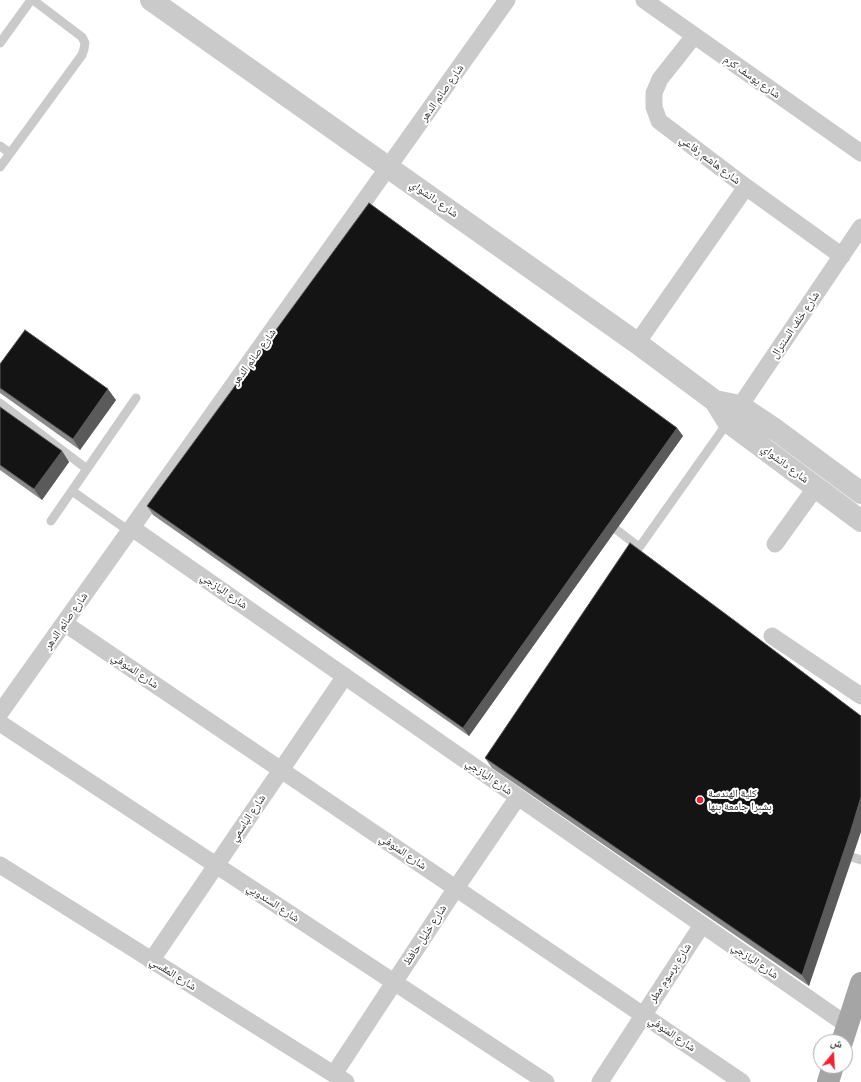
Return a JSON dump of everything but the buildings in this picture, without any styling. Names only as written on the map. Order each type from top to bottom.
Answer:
[{"type":"main road","points":[[844,1033],[861,983]]},
{"type":"street","name":"شارع دانشواي","points":[[151,0],[637,343],[734,414],[816,487],[861,521]]},
{"type":"street","name":"شارع صائم الدهر","points":[[0,713],[507,0]]},
{"type":"street","name":"شارع يوسف كرم","points":[[644,0],[861,153]]},
{"type":"street","name":"شارع هاشم رفاعي","points":[[694,36],[660,79],[654,93],[654,107],[659,121],[746,187],[842,256]]},
{"type":"street","points":[[637,343],[746,187]]},
{"type":"street","name":"شارع خلف السنترال","points":[[734,414],[861,227]]},
{"type":"street","name":"شارع دانشواي","points":[[734,414],[776,430],[861,494]]},
{"type":"street","points":[[774,544],[816,487]]},
{"type":"street","name":"شارع اليازجي","points":[[131,529],[520,794],[702,924],[844,1033]]},
{"type":"street","name":"شارع المنوفي","points":[[64,623],[742,1082]]},
{"type":"street","points":[[772,636],[861,696]]},
{"type":"street","name":"شارع الباسمي","points":[[151,961],[345,676]]},
{"type":"street","name":"شارع السندوبي","points":[[0,723],[546,1082]]},
{"type":"street","name":"شارع خليل حافظ","points":[[340,1078],[394,982],[520,794]]},
{"type":"street","name":"شارع المقسي","points":[[0,865],[340,1078]]},
{"type":"street","name":"شارع برسوم مطر","points":[[600,1082],[702,924]]},
{"type":"lane","points":[[0,43],[32,0],[82,37],[85,43],[82,55],[0,168]]},
{"type":"lane","points":[[0,146],[10,153]]},
{"type":"lane","points":[[51,521],[136,398]]},
{"type":"lane","points":[[0,403],[87,469]]},
{"type":"lane","points":[[627,564],[734,414]]},
{"type":"lane","points":[[72,491],[131,529]]},
{"type":"lane","points":[[595,535],[604,527],[613,527],[639,546]]},
{"type":"lane","points":[[832,851],[861,860]]},
{"type":"place","name":"كلية الهندسة بشبرا جامعة بنها","points":[[700,800]]}]
